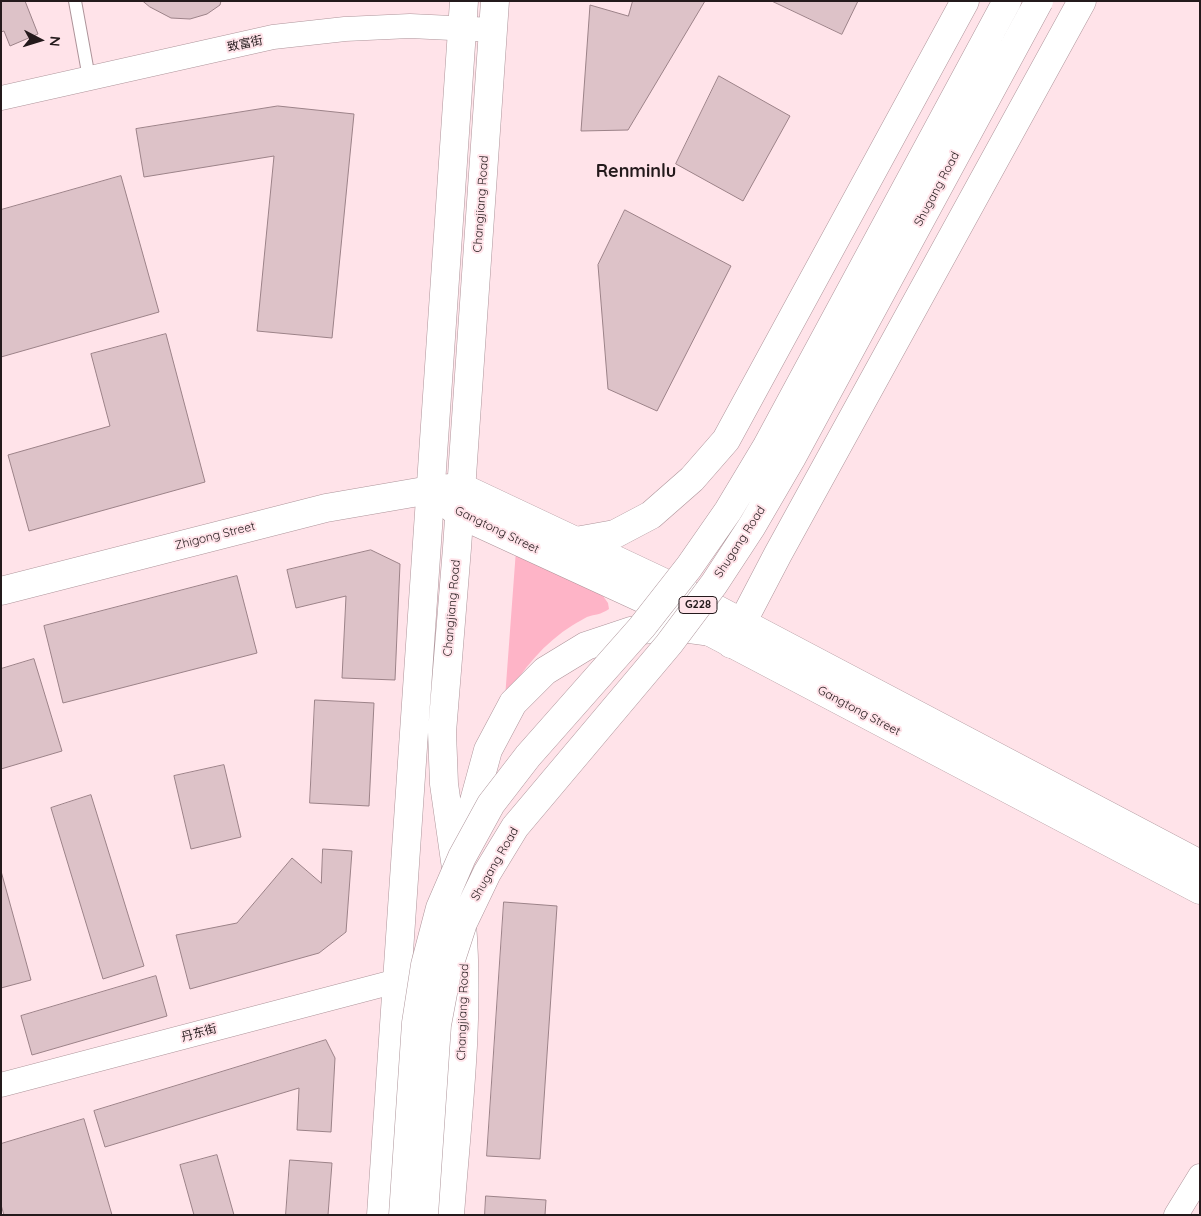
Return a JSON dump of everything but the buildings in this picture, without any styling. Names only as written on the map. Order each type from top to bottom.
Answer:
[{"type":"main road","points":[[381,1215],[464,1]]},
{"type":"main road","name":"Changjiang Road","points":[[450,1215],[465,1016],[465,957],[460,898],[444,784],[442,732],[495,1]]},
{"type":"main road","points":[[576,540],[615,534],[651,515],[692,479],[726,440],[965,1]]},
{"type":"main road","name":"G228","points":[[403,1215],[416,1023],[425,965],[440,908],[462,857],[491,804],[528,756],[642,627],[728,511],[767,446],[1008,1]]},
{"type":"main road","name":"Shugang Road","points":[[424,1215],[437,1025],[445,981],[463,922],[487,873],[515,827],[669,644],[714,584],[752,526],[1039,1]]},
{"type":"main road","points":[[460,898],[473,805],[488,750],[513,703],[545,671],[586,646],[631,631],[673,627],[728,633],[783,545],[1082,1]]},
{"type":"main road","name":"Gangtong Street","points":[[430,490],[461,487],[684,592],[728,633],[1200,890]]},
{"type":"main road","name":"Gangtong Street","points":[[430,490],[459,514],[665,609],[728,633],[1200,864]]},
{"type":"main road","name":"Zhigong Street","points":[[1,591],[326,508],[430,490]]},
{"type":"street","name":"致富街","points":[[1,98],[273,38],[345,30],[401,27],[493,30]]},
{"type":"street","name":"丹东街","points":[[1,1085],[397,981]]},
{"type":"street","points":[[1176,1215],[1200,1176]]},
{"type":"lane","points":[[75,1],[89,78]]},
{"type":"shaded area","points":[[516,550],[603,596],[608,603],[609,609],[587,617],[573,625],[543,648],[519,677],[505,698]]},
{"type":"district","name":"Renminlu","points":[[636,172]]}]
